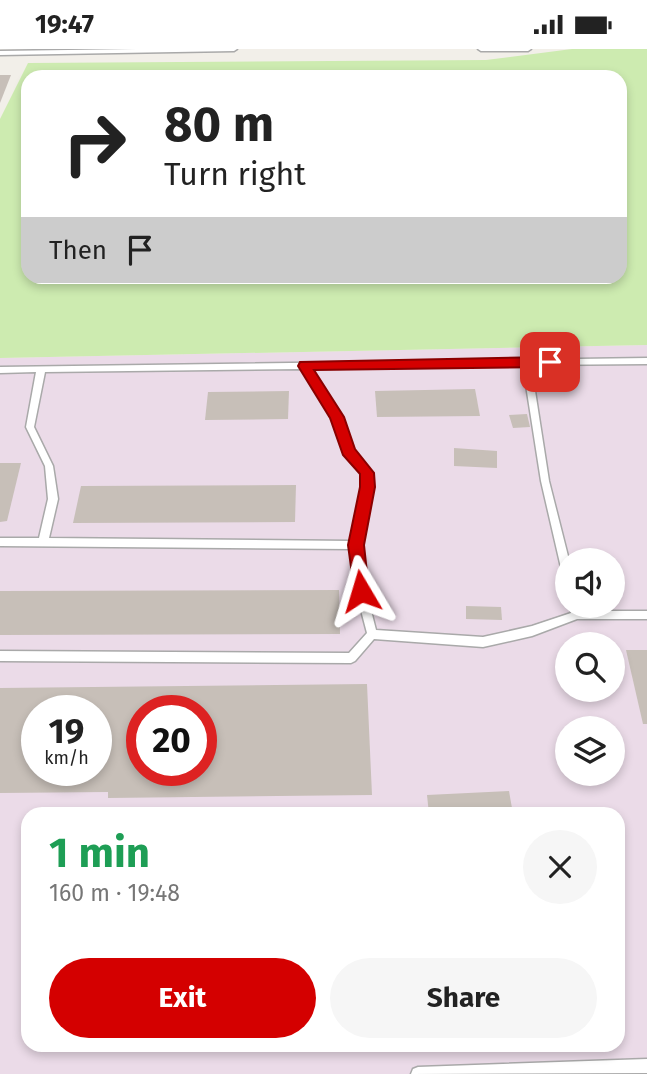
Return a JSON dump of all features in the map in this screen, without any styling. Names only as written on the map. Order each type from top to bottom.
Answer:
[{"type":"lane","points":[[0,53],[234,49]]},
{"type":"lane","points":[[481,49],[528,49]]},
{"type":"lane","points":[[0,370],[647,361]]},
{"type":"lane","points":[[526,362],[545,481],[561,548]]},
{"type":"lane","points":[[304,366],[337,417],[349,451],[367,473],[367,487],[356,545],[361,591],[372,634]]},
{"type":"lane","points":[[40,370],[30,427],[49,466],[53,499],[43,542]]},
{"type":"lane","points":[[0,542],[356,545]]},
{"type":"lane","points":[[625,613],[647,615]]},
{"type":"lane","points":[[372,634],[484,642],[532,631],[559,618]]},
{"type":"lane","points":[[0,656],[351,658],[372,634]]},
{"type":"lane","points":[[416,1074],[647,1066]]},
{"type":"shaded area","points":[[647,345],[647,1074],[0,1074],[0,358]]},
{"type":"green space","points":[[572,49],[647,49],[647,345],[0,358],[0,119],[21,77],[21,284],[627,284],[627,70],[24,70],[28,63],[486,60]]},
{"type":"building","points":[[0,75],[11,75],[0,103]]},
{"type":"building","points":[[475,389],[480,416],[377,417],[375,391]]},
{"type":"building","points":[[289,391],[288,419],[205,420],[208,392]]},
{"type":"building","points":[[527,414],[530,427],[513,428],[509,415]]},
{"type":"building","points":[[454,448],[497,451],[497,468],[454,466]]},
{"type":"building","points":[[0,463],[21,463],[7,521],[0,522]]},
{"type":"building","points":[[296,485],[295,522],[73,523],[81,486]]},
{"type":"building","points":[[339,590],[340,634],[0,635],[0,591]]},
{"type":"building","points":[[466,606],[501,607],[502,620],[466,619]]},
{"type":"building","points":[[626,650],[647,650],[647,724],[643,724]]},
{"type":"building","points":[[367,684],[372,795],[108,798],[108,792],[0,793],[0,688]]},
{"type":"building","points":[[509,791],[512,807],[428,807],[427,795]]},
{"type":"route","points":[[361,591],[356,545],[367,487],[367,473],[349,451],[337,417],[304,366],[550,362]]}]
